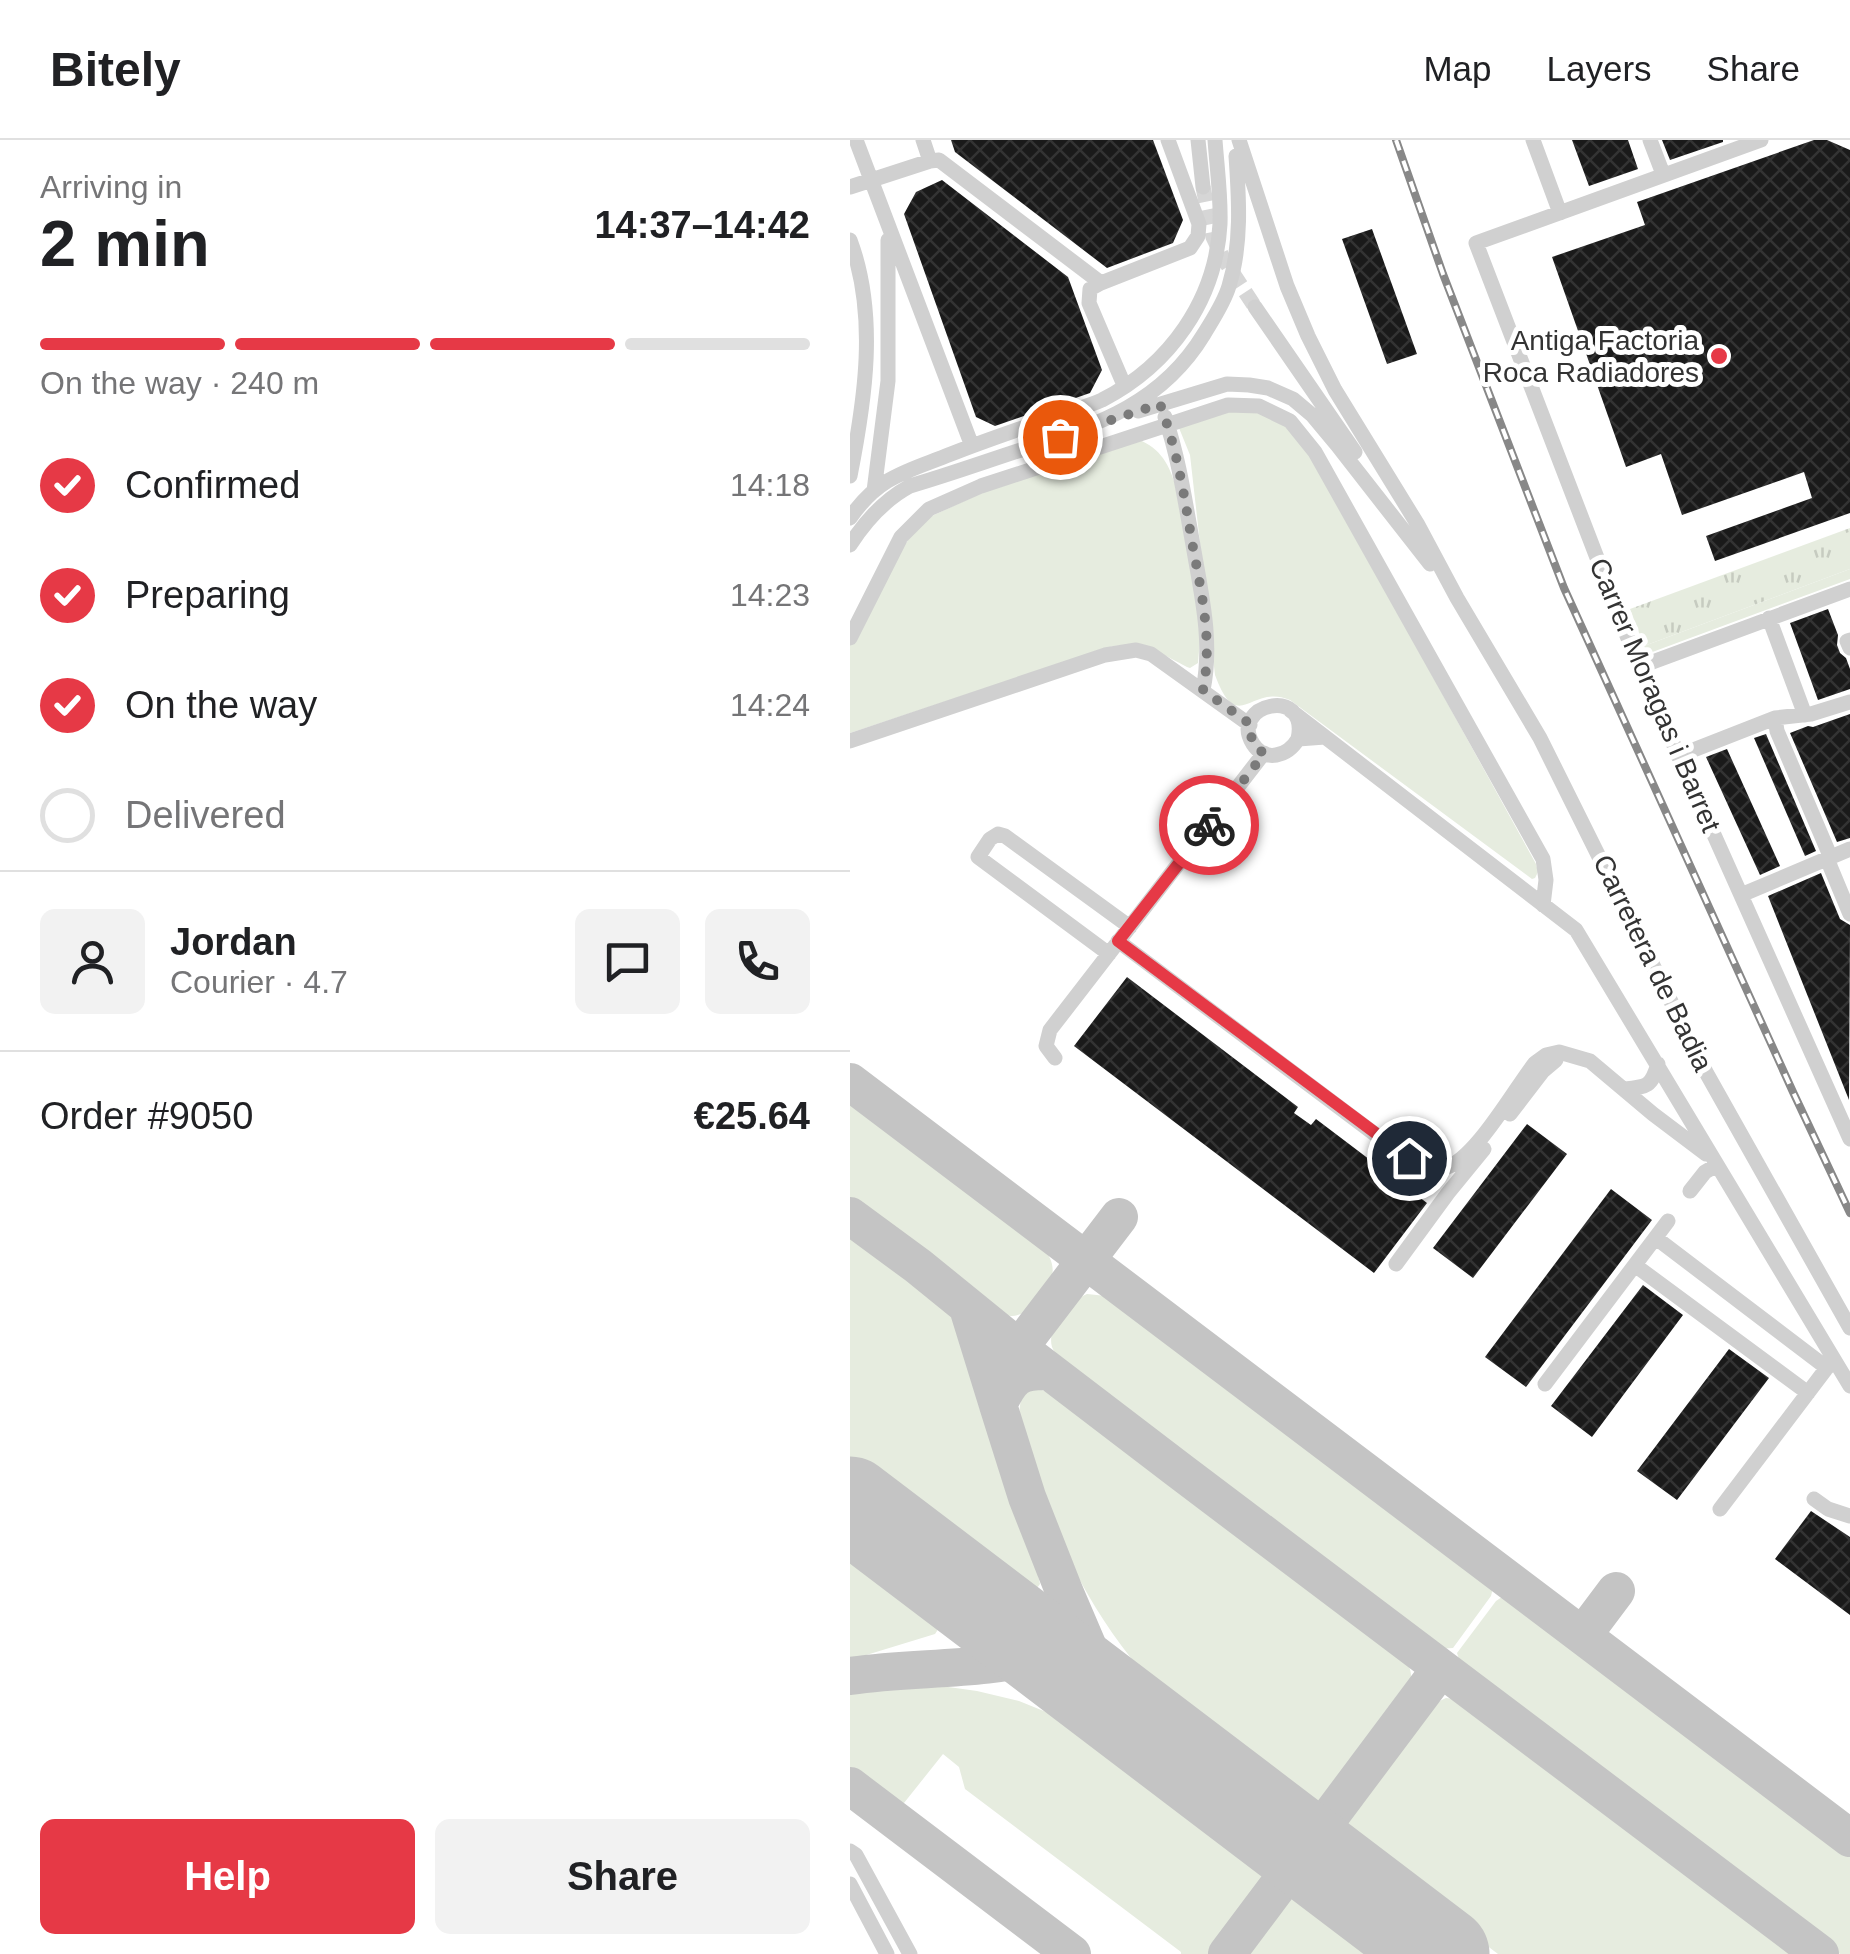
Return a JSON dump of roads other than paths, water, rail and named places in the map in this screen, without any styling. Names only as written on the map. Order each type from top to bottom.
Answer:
[{"type":"street","points":[[856,140],[972,446]]},
{"type":"street","points":[[922,140],[930,161]]},
{"type":"street","points":[[1124,385],[1089,302],[1090,289],[1190,248],[1195,242],[1199,224],[1168,140]]},
{"type":"street","points":[[1198,140],[1203,186]]},
{"type":"street","points":[[850,518],[874,489],[906,472],[1102,400],[1149,368],[1173,345],[1191,321],[1214,261],[1220,226],[1215,140]]},
{"type":"street","points":[[1096,425],[1147,398],[1170,379],[1213,320],[1228,288],[1236,252],[1240,207],[1237,140]]},
{"type":"street","points":[[1237,140],[1308,336],[1335,390],[1418,525],[1457,598]]},
{"type":"street","points":[[1533,140],[1560,213],[1761,140]]},
{"type":"street","points":[[1650,140],[1663,174]]},
{"type":"street","points":[[850,187],[939,160],[1101,283]]},
{"type":"street","name":"Carrer Moragas i Barret","points":[[1560,213],[1476,243],[1639,667],[1848,1131]]},
{"type":"street","points":[[850,532],[874,498],[882,439],[888,381],[888,226]]},
{"type":"street","points":[[850,240],[865,300],[865,378],[850,476]]},
{"type":"street","points":[[1256,307],[1457,598]]},
{"type":"street","points":[[850,545],[877,508],[910,486],[1160,404],[1228,384],[1249,385],[1292,398],[1312,415],[1457,598]]},
{"type":"street","points":[[1160,404],[1178,460],[1206,627],[1203,690]]},
{"type":"street","points":[[850,638],[901,537],[929,509],[981,486],[1228,405],[1259,406],[1290,422],[1315,452],[1542,859],[1546,880],[1542,904]]},
{"type":"street","points":[[1639,667],[1850,588]]},
{"type":"street","name":"Carretera de Badia","points":[[1457,598],[1540,738],[1708,1074],[1850,1328]]},
{"type":"street","points":[[1769,618],[1805,715]]},
{"type":"street","points":[[1850,640],[1850,648]]},
{"type":"street","points":[[850,741],[1105,654],[1136,650],[1152,654],[1250,724]]},
{"type":"street","points":[[1678,756],[1775,718],[1805,715],[1850,702]]},
{"type":"street","points":[[1290,710],[1299,724],[1298,740],[1288,752],[1264,754],[1252,742],[1253,716],[1266,706],[1290,710],[1576,930],[1680,1101],[1830,1363],[1850,1386]]},
{"type":"street","points":[[1775,718],[1850,914]]},
{"type":"street","points":[[1298,740],[1325,737]]},
{"type":"street","points":[[1055,1058],[1046,1046],[1050,1030],[1264,754]]},
{"type":"street","points":[[1130,926],[1005,836],[998,834],[990,839],[978,857],[1114,948],[1400,1154],[1426,1166],[1442,1168],[1461,1160],[1535,1063],[1546,1055],[1567,1053],[1590,1061],[1715,1162]]},
{"type":"street","points":[[1741,895],[1850,848]]},
{"type":"street","points":[[1396,1264],[1542,1071],[1567,1053]]},
{"type":"street","points":[[1624,1089],[1649,1085],[1658,1064]]},
{"type":"street","points":[[1653,1114],[1676,1113],[1680,1101]]},
{"type":"street","points":[[1690,1192],[1715,1162]]},
{"type":"street","points":[[1545,1384],[1668,1221]]},
{"type":"street","points":[[1656,1238],[1830,1363]]},
{"type":"street","points":[[1636,1266],[1808,1393]]},
{"type":"street","points":[[1720,1510],[1830,1363]]},
{"type":"street","points":[[1814,1498],[1828,1509],[1850,1516]]},
{"type":"street","points":[[850,1850],[910,1954]]},
{"type":"street","points":[[850,1884],[887,1954]]},
{"type":"tunnel","points":[[1203,187],[1213,237],[1255,307]]},
{"type":"railway","points":[[1396,140],[1443,274],[1564,588],[1850,1213]]},
{"type":"place","name":"Antiga Factoria Roca Radiadores","points":[[1719,356]]}]
